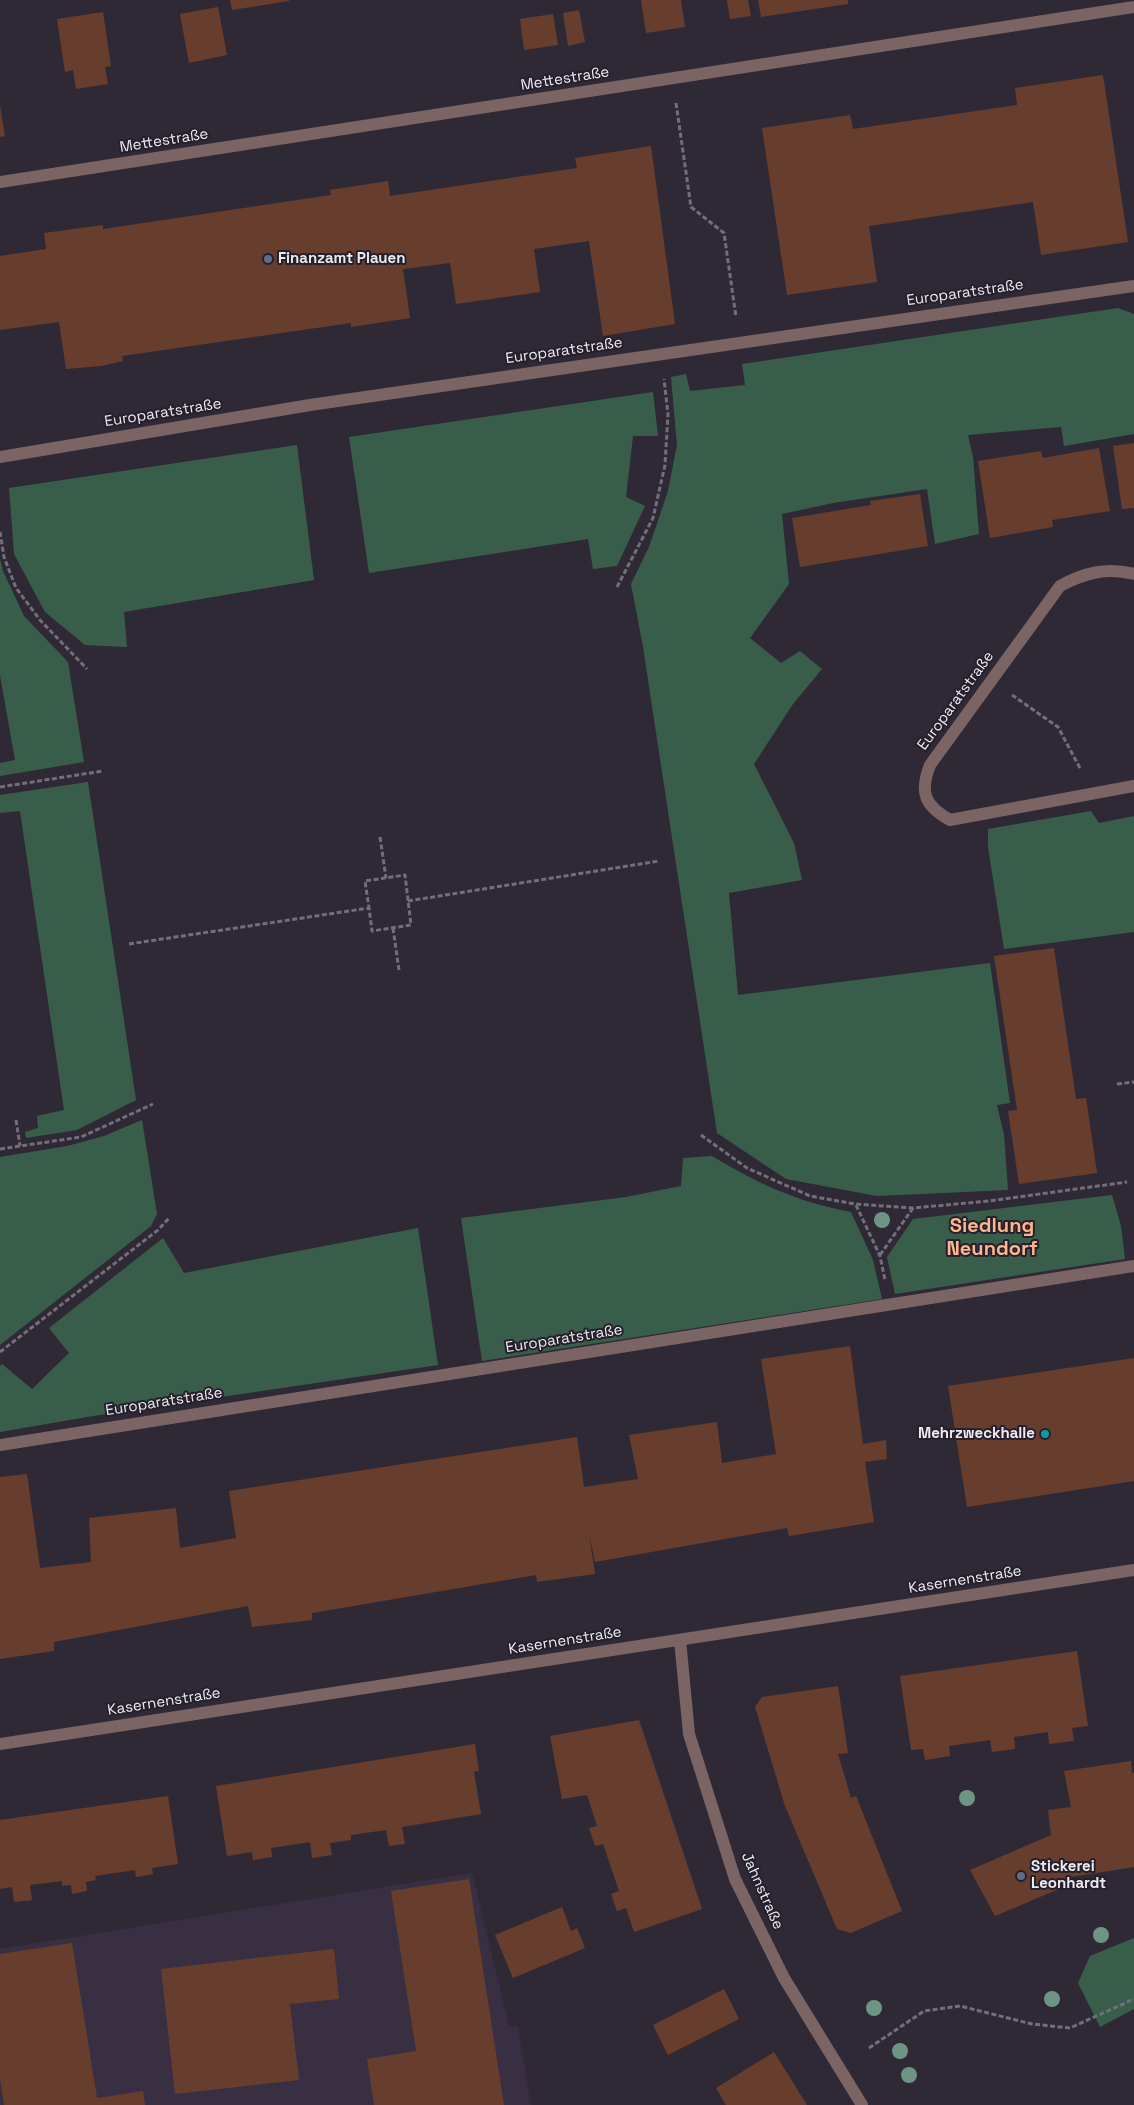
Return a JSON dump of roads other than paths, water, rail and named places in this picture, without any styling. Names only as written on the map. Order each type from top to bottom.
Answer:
[{"type":"street","name":"Mettestraße","points":[[0,182],[1134,7]]},
{"type":"street","name":"Europaratstraße","points":[[0,457],[310,405],[1134,286]]},
{"type":"street","name":"Europaratstraße","points":[[1134,574],[1117,570],[1080,575],[1060,586],[930,765],[926,774],[924,793],[933,811],[950,820],[1134,786]]},
{"type":"street","name":"Europaratstraße","points":[[0,1445],[1134,1266]]},
{"type":"street","name":"Kasernenstraße","points":[[0,1744],[1134,1570]]},
{"type":"street","name":"Jahnstraße","points":[[680,1640],[689,1734],[736,1878],[784,1978],[862,2105]]},
{"type":"place","name":"Finanzamt Plauen","points":[[268,259]]},
{"type":"place","name":"Mehrzweckhalle","points":[[1045,1434]]},
{"type":"place","name":"Stickerei Leonhardt","points":[[1021,1876]]},
{"type":"district","name":"Siedlung Neundorf","points":[[992,1238]]}]
